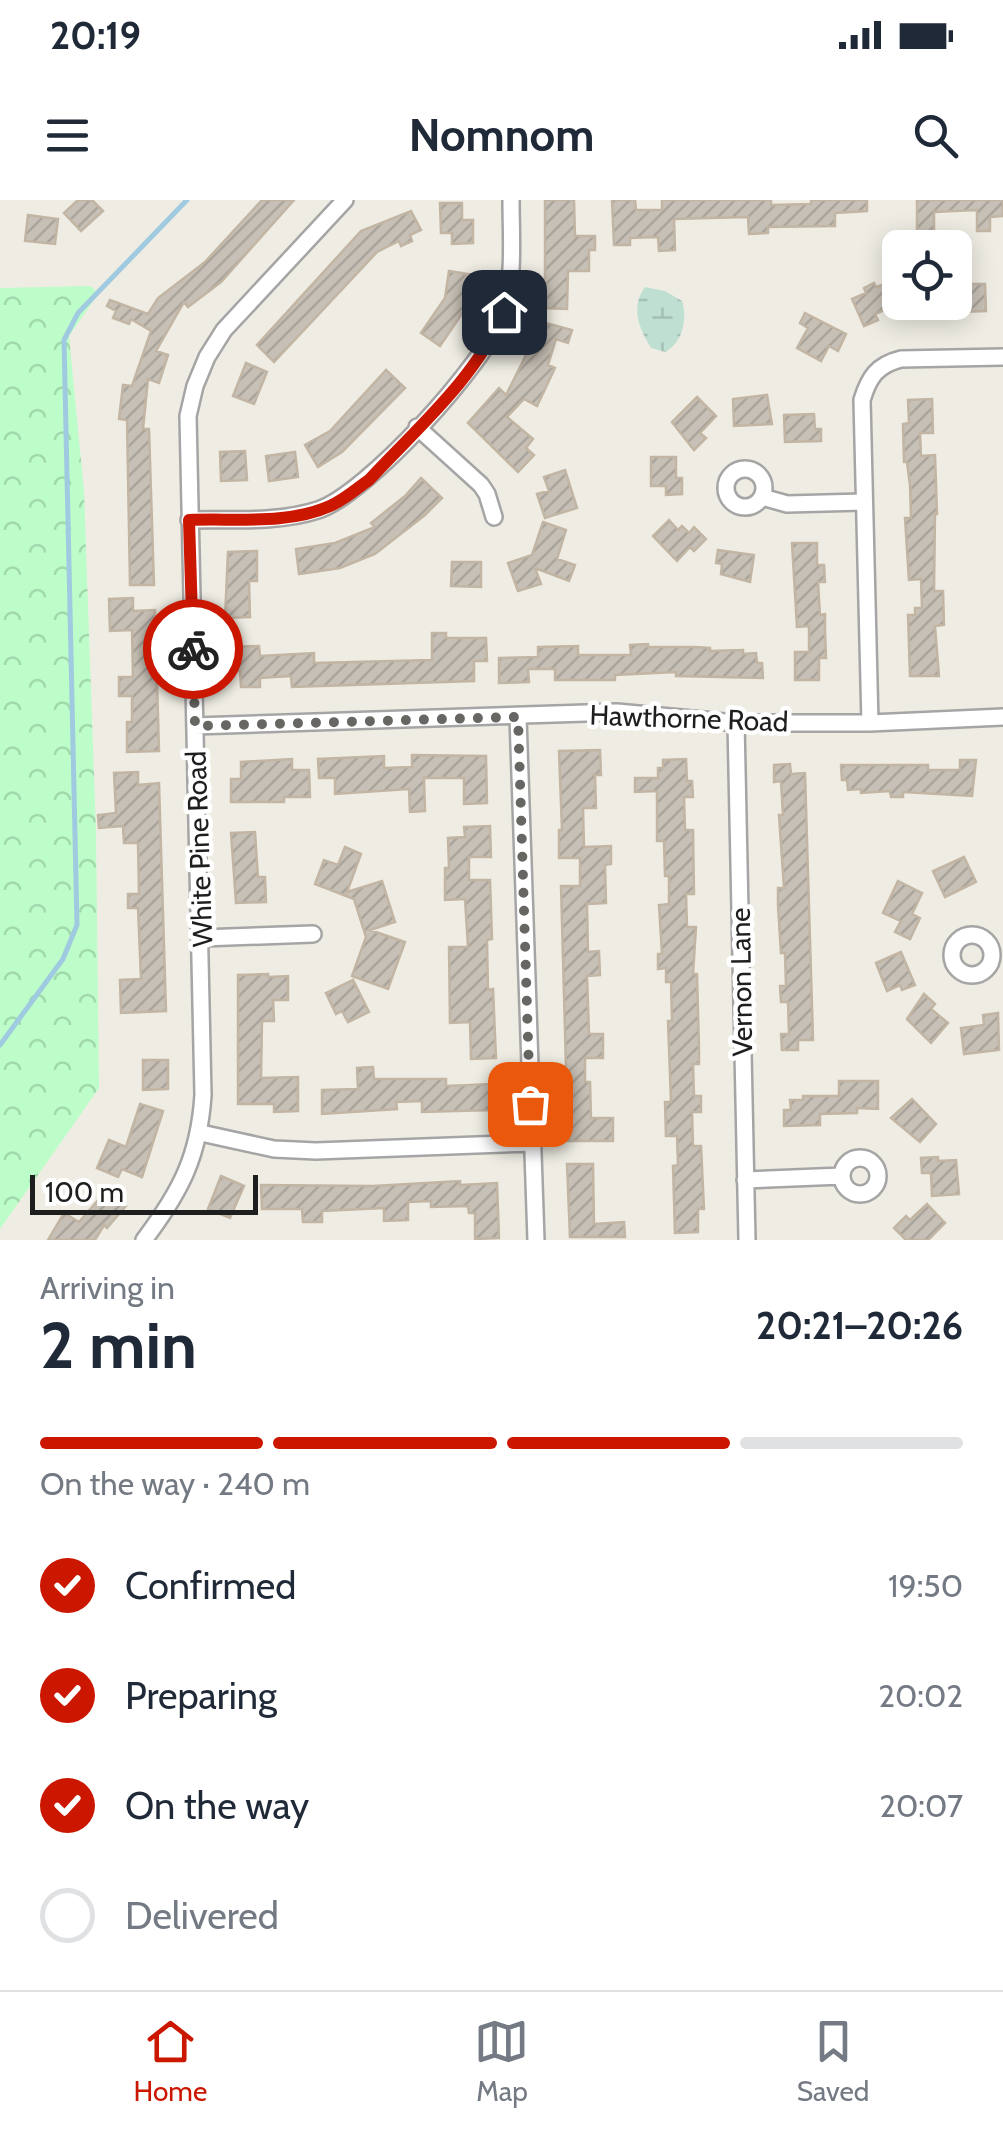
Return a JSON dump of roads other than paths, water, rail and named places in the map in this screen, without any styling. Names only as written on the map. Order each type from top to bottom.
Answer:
[{"type":"street","name":"White Pine Road","points":[[144,1240],[178,1190],[201,1134],[204,1094],[188,416],[207,357],[224,330],[345,200]]},
{"type":"street","points":[[189,520],[288,516],[331,506],[369,480],[475,365],[492,341],[504,312],[510,279],[511,200]]},
{"type":"street","points":[[870,723],[862,400],[875,372],[886,363],[901,359],[1003,357]]},
{"type":"street","points":[[417,428],[480,485],[494,516]]},
{"type":"street","points":[[762,497],[787,504],[863,502]]},
{"type":"street","name":"Hawthorne Road","points":[[195,726],[617,712],[736,723],[870,723],[1003,717]]},
{"type":"street","points":[[518,717],[536,1240]]},
{"type":"street","name":"Vernon Lane","points":[[736,723],[747,1240]]},
{"type":"street","points":[[202,938],[314,934]]},
{"type":"street","points":[[201,1134],[274,1149],[316,1151],[531,1143]]},
{"type":"street","points":[[745,1180],[842,1176]]},
{"type":"waterway","points":[[0,1045],[63,959],[77,925],[64,340],[78,313],[187,200]]}]
